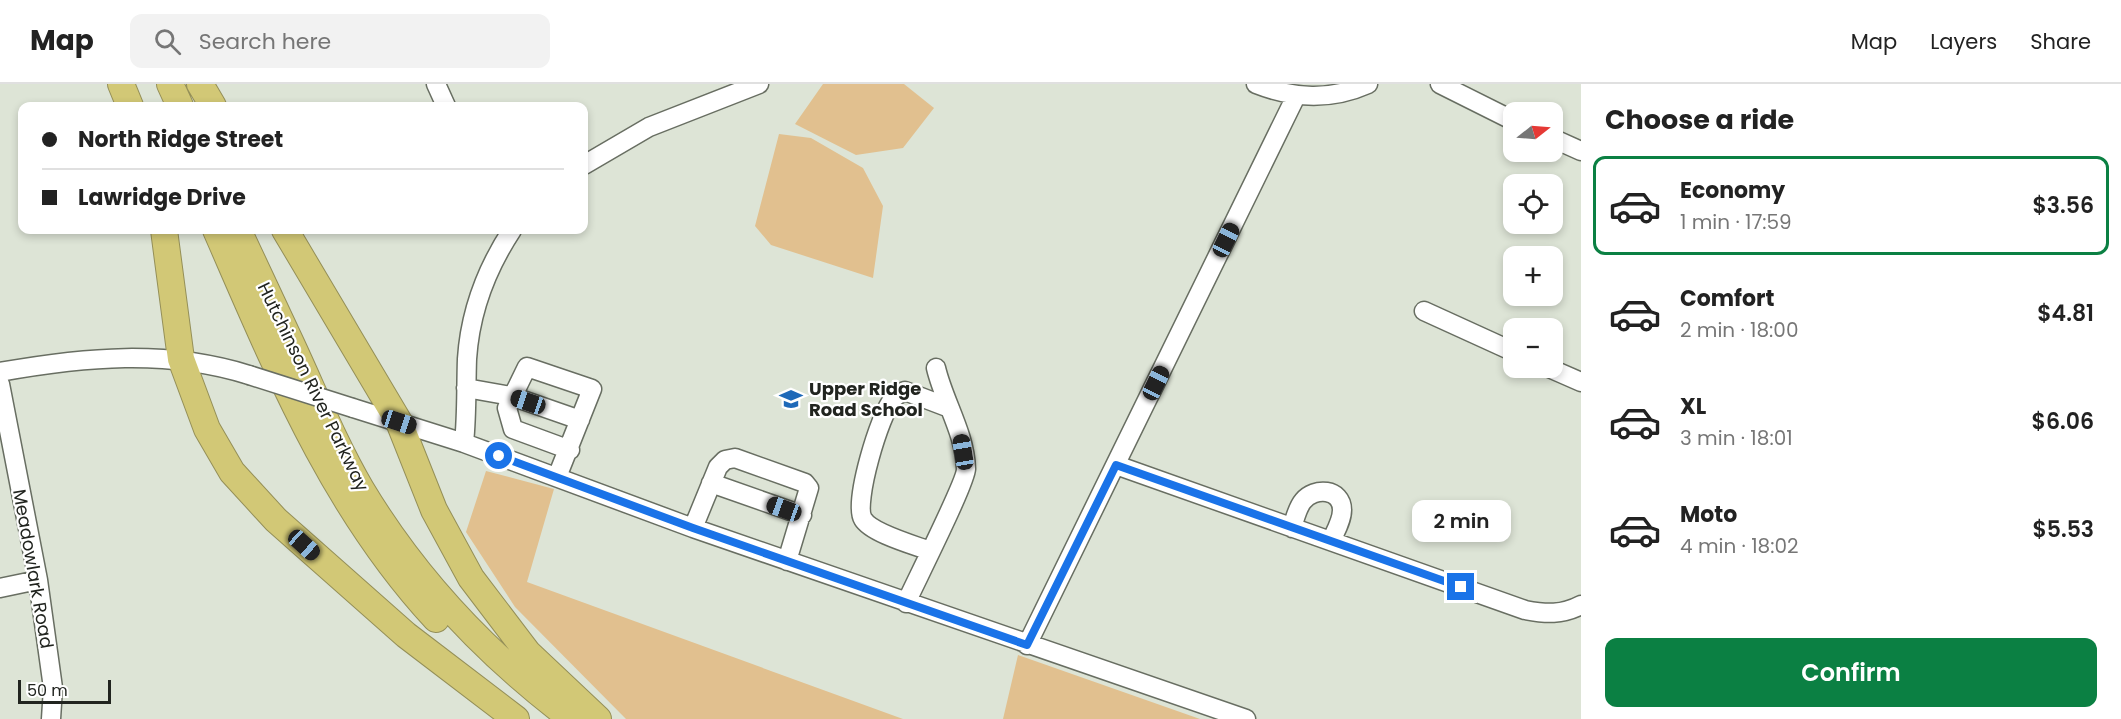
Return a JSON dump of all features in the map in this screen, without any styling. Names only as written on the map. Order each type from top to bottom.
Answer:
[{"type":"highway","points":[[121,84],[128,102]]},
{"type":"highway","points":[[152,84],[160,102]]},
{"type":"highway","points":[[170,84],[178,102]]},
{"type":"highway","points":[[200,84],[211,102]]},
{"type":"highway","points":[[165,234],[181,359],[213,441],[232,472],[255,499],[413,641],[516,719]]},
{"type":"highway","name":"Hutchinson River Parkway","points":[[218,234],[310,438],[362,525],[398,575],[447,630],[495,677],[546,719]]},
{"type":"highway","name":"Hutchinson River Parkway","points":[[239,234],[340,450],[387,528],[427,581],[471,632],[520,678],[572,719]]},
{"type":"highway","points":[[287,234],[399,422],[434,510],[479,590],[539,665],[598,719]]},
{"type":"street","points":[[436,84],[444,102]]},
{"type":"street","points":[[588,163],[649,127],[759,84]]},
{"type":"street","points":[[1256,84],[1296,96],[1326,97],[1368,84]]},
{"type":"street","points":[[1440,84],[1503,116]]},
{"type":"street","points":[[1027,645],[1296,96]]},
{"type":"street","points":[[1563,143],[1581,151]]},
{"type":"street","points":[[464,443],[467,357],[483,287],[496,254],[509,234]]},
{"type":"street","points":[[1424,311],[1503,347]]},
{"type":"street","points":[[0,372],[91,358],[181,359],[249,375],[464,443],[693,528],[1246,719]]},
{"type":"street","points":[[557,477],[570,450],[592,389],[527,367],[507,408],[513,429],[570,450]]},
{"type":"street","points":[[906,603],[966,471],[960,432],[947,407],[936,368]]},
{"type":"street","points":[[1563,374],[1581,382]]},
{"type":"street","name":"Meadowlark Road","points":[[0,384],[38,580],[53,688],[51,719]]},
{"type":"street","points":[[466,387],[511,396],[580,420]]},
{"type":"street","points":[[930,551],[876,530],[864,521],[860,511],[867,459],[892,399],[904,391],[947,407]]},
{"type":"street","points":[[693,528],[718,467],[725,460],[735,458],[805,483],[809,488],[787,561]]},
{"type":"street","points":[[1116,465],[1526,610],[1549,614],[1570,611],[1581,605]]},
{"type":"street","points":[[711,483],[802,515]]},
{"type":"street","points":[[1292,528],[1300,504],[1307,497],[1313,492],[1332,494],[1339,498],[1343,508],[1340,521],[1330,541]]},
{"type":"street","points":[[0,588],[38,580]]},
{"type":"shaded area","points":[[823,84],[904,84],[934,108],[903,148],[856,155],[795,124]]},
{"type":"shaded area","points":[[779,134],[811,138],[863,168],[883,206],[873,278],[771,245],[755,226]]},
{"type":"shaded area","points":[[486,471],[554,489],[527,582],[903,719],[626,719],[515,607],[466,532]]},
{"type":"shaded area","points":[[1018,655],[1200,719],[1003,719]]},
{"type":"place","name":"Upper Ridge Road School","points":[[791,399]]},
{"type":"route","points":[[499,456],[693,528],[1027,645],[1116,465],[1461,587]]}]
